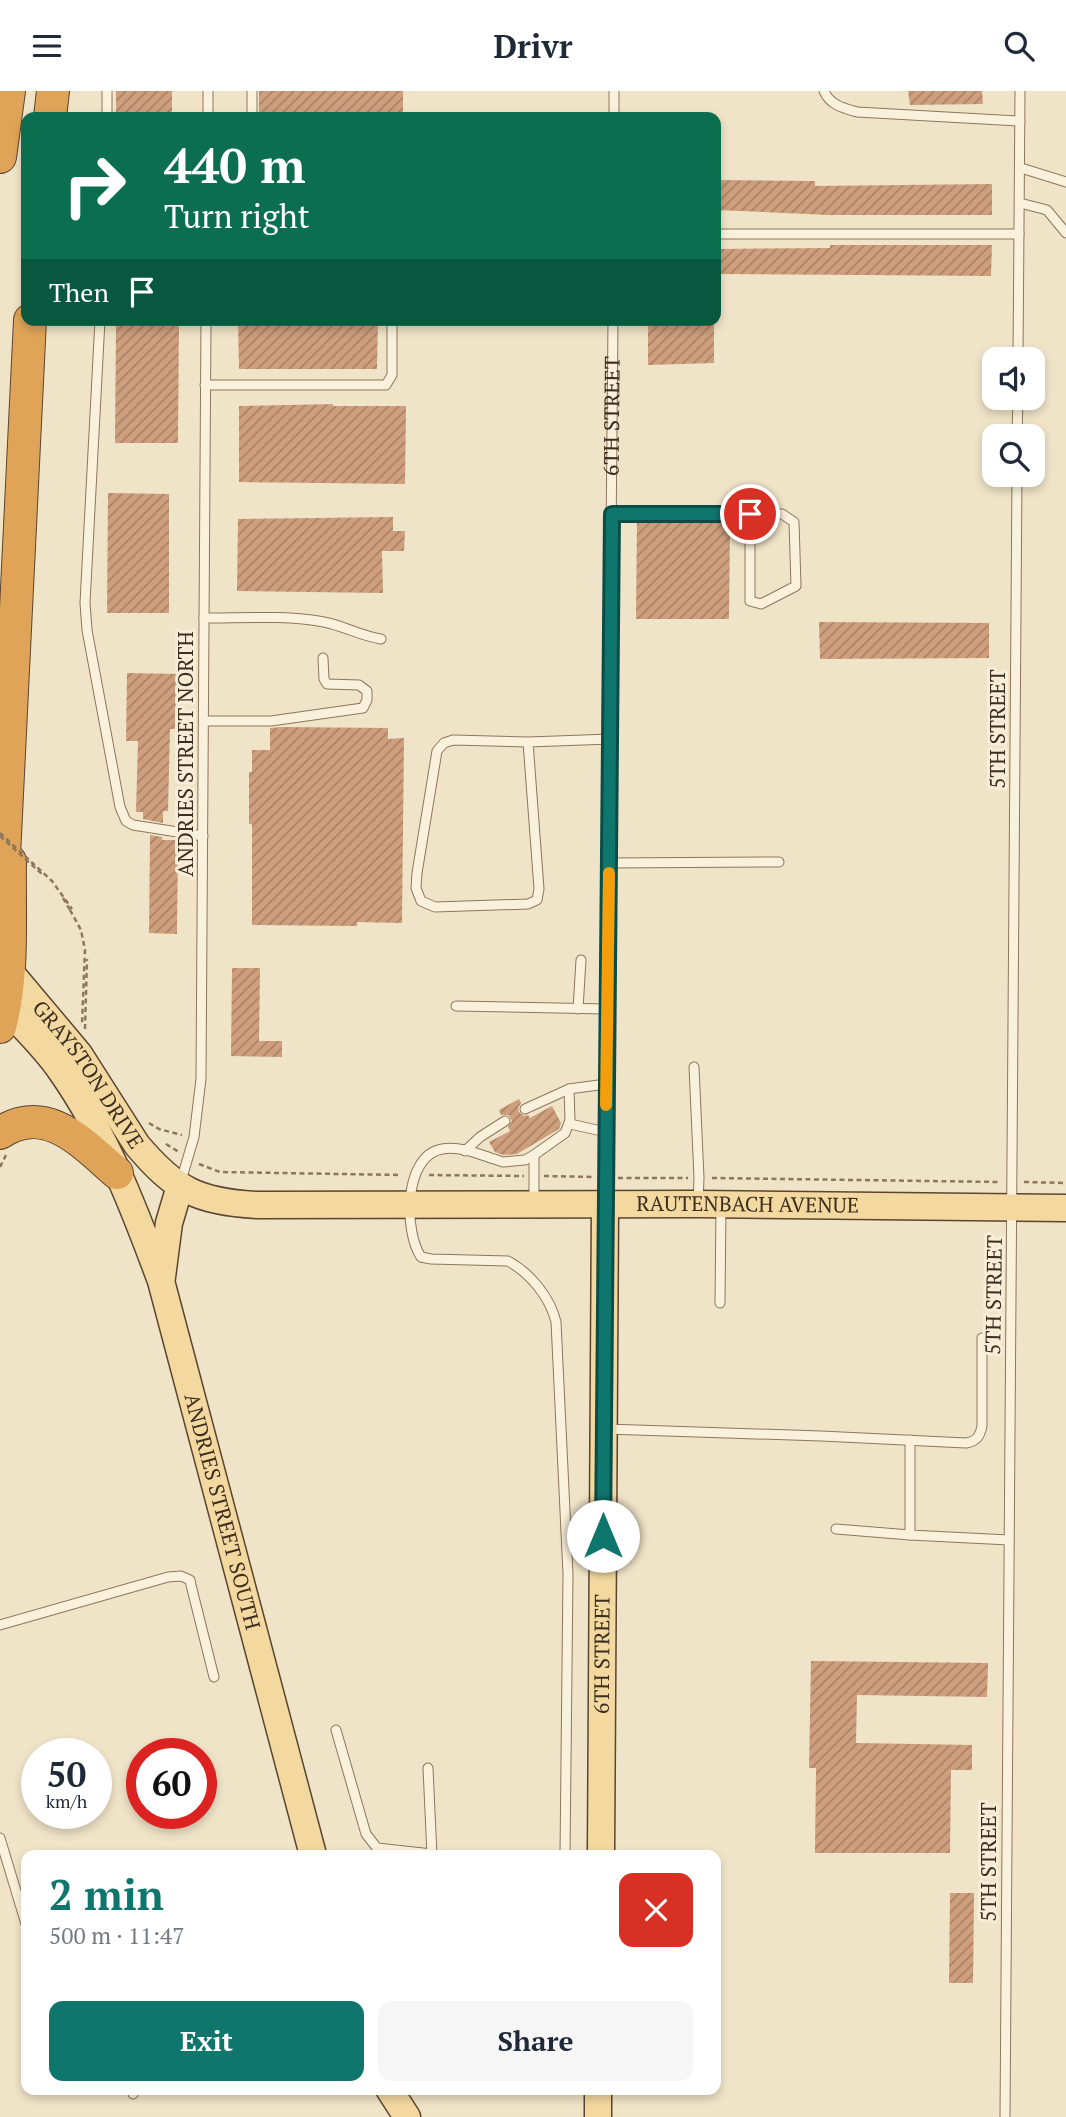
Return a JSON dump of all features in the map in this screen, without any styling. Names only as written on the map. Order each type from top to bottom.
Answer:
[{"type":"highway","points":[[0,157],[9,91]]},
{"type":"highway","points":[[51,112],[53,91]]},
{"type":"highway","points":[[0,883],[4,856],[14,674],[30,326]]},
{"type":"highway","points":[[2,1012],[14,674]]},
{"type":"highway","points":[[7,1142],[17,1124],[30,1121],[53,1125],[78,1140],[117,1173]]},
{"type":"main road","name":"GRAYSTON DRIVE","points":[[4,964],[79,1054],[137,1145],[160,1171],[180,1186]]},
{"type":"main road","name":"GRAYSTON DRIVE","points":[[2,1012],[60,1069],[94,1125],[117,1173]]},
{"type":"main road","name":"ANDRIES STREET SOUTH","points":[[117,1173],[161,1281],[312,1850]]},
{"type":"main road","name":"RAUTENBACH AVENUE","points":[[180,1186],[199,1197],[231,1204],[605,1206],[1012,1195],[1066,1208]]},
{"type":"main road","points":[[161,1281],[169,1223],[180,1186]]},
{"type":"main road","name":"6TH STREET","points":[[601,1850],[605,1206]]},
{"type":"main road","points":[[392,2095],[407,2117]]},
{"type":"main road","points":[[598,2095],[598,2117]]},
{"type":"lane","points":[[107,91],[107,112]]},
{"type":"lane","points":[[208,91],[208,112]]},
{"type":"lane","points":[[252,91],[252,112]]},
{"type":"lane","points":[[614,91],[614,112]]},
{"type":"lane","points":[[824,91],[827,98],[840,107],[857,112],[1020,121]]},
{"type":"lane","points":[[1018,347],[1020,91]]},
{"type":"lane","points":[[1021,168],[1066,182]]},
{"type":"lane","points":[[1020,203],[1047,210],[1066,233]]},
{"type":"lane","points":[[721,233],[1019,234]]},
{"type":"lane","points":[[100,326],[85,603],[87,630],[120,807],[126,821],[133,825],[203,836]]},
{"type":"lane","name":"ANDRIES STREET NORTH","points":[[180,1186],[194,1137],[201,1079],[206,326]]},
{"type":"lane","points":[[205,385],[386,385],[391,375],[393,326]]},
{"type":"lane","name":"6TH STREET","points":[[605,1206],[613,326]]},
{"type":"lane","name":"5TH STREET","points":[[1005,2117],[1017,487]]},
{"type":"lane","points":[[612,514],[750,514],[782,514],[794,522],[796,586],[761,604],[750,601],[750,514]]},
{"type":"lane","points":[[204,618],[282,618],[325,622],[357,634],[381,639]]},
{"type":"lane","points":[[204,721],[271,721],[363,708],[368,700],[367,691],[359,685],[327,684],[324,679],[323,658]]},
{"type":"lane","points":[[528,742],[539,889],[537,900],[528,904],[435,907],[421,901],[416,888],[416,873],[437,751],[444,743],[453,740],[528,742],[611,739]]},
{"type":"lane","points":[[609,863],[779,862]]},
{"type":"lane","points":[[578,1009],[580,960]]},
{"type":"lane","points":[[456,1006],[607,1009]]},
{"type":"lane","points":[[694,1067],[699,1178],[709,1204],[720,1303]]},
{"type":"lane","points":[[525,1109],[569,1089],[606,1084]]},
{"type":"lane","points":[[565,1850],[568,1574],[556,1322],[553,1309],[546,1295],[508,1261],[421,1257],[415,1248],[409,1205],[420,1163],[432,1152],[445,1148],[501,1161],[525,1160],[534,1156],[565,1133],[570,1124],[569,1089]]},
{"type":"lane","points":[[465,1151],[480,1137],[505,1121]]},
{"type":"lane","points":[[570,1124],[606,1132]]},
{"type":"lane","points":[[534,1156],[534,1206]]},
{"type":"lane","points":[[604,1429],[974,1442],[980,1436],[982,1426],[982,1338]]},
{"type":"lane","points":[[910,1440],[910,1535]]},
{"type":"lane","points":[[836,1529],[1009,1540]]},
{"type":"lane","points":[[0,1625],[168,1577],[181,1576],[190,1580],[214,1677]]},
{"type":"lane","points":[[336,1730],[370,1843],[377,1848],[395,1850]]},
{"type":"lane","points":[[428,1768],[432,1850]]},
{"type":"lane","points":[[0,1838],[21,1907]]},
{"type":"path","points":[[0,835],[52,881],[82,930],[86,950],[84,1030]]},
{"type":"path","points":[[145,1118],[159,1129],[194,1137]]},
{"type":"path","points":[[156,1138],[188,1158],[220,1172],[699,1178],[1012,1195],[1066,1183]]},
{"type":"path","points":[[0,1167],[7,1142]]},
{"type":"building","points":[[116,91],[172,91],[172,112],[116,112]]},
{"type":"building","points":[[259,91],[403,91],[403,112],[259,112]]},
{"type":"building","points":[[908,91],[982,91],[983,104],[910,105]]},
{"type":"building","points":[[721,180],[815,181],[815,186],[992,184],[992,215],[829,215],[721,210]]},
{"type":"building","points":[[830,245],[992,245],[991,276],[721,274],[721,249],[830,248]]},
{"type":"building","points":[[116,326],[179,326],[178,443],[115,443]]},
{"type":"building","points":[[238,326],[378,326],[377,369],[239,369]]},
{"type":"building","points":[[648,326],[714,326],[714,363],[648,365]]},
{"type":"building","points":[[239,406],[406,406],[405,484],[239,482]]},
{"type":"building","points":[[108,493],[169,494],[169,613],[107,613]]},
{"type":"building","points":[[393,517],[393,531],[405,531],[404,551],[382,551],[383,593],[237,591],[238,519]]},
{"type":"building","points":[[637,522],[730,523],[729,619],[636,619]]},
{"type":"building","points":[[819,622],[989,623],[989,658],[820,659]]},
{"type":"building","points":[[127,673],[177,674],[175,729],[170,729],[168,811],[163,811],[163,823],[143,819],[143,812],[136,812],[138,741],[126,741]]},
{"type":"building","points":[[270,728],[388,728],[388,739],[404,738],[402,923],[357,922],[357,926],[252,925],[249,772],[252,772],[252,750],[270,750]]},
{"type":"building","points":[[150,835],[162,837],[162,840],[178,840],[177,934],[149,933]]},
{"type":"building","points":[[232,968],[260,968],[259,1041],[282,1041],[282,1057],[231,1056]]},
{"type":"building","points":[[519,1099],[519,1112],[524,1116],[528,1115],[530,1118],[552,1106],[561,1123],[559,1129],[517,1154],[503,1155],[495,1152],[489,1142],[510,1131],[508,1127],[512,1121],[509,1115],[501,1115],[499,1110]]},
{"type":"building","points":[[811,1661],[988,1663],[987,1697],[857,1695],[856,1743],[972,1745],[972,1770],[951,1770],[950,1853],[815,1853],[816,1768],[809,1768]]},
{"type":"building","points":[[950,1893],[974,1893],[973,1983],[949,1983]]},
{"type":"slow traffic","points":[[606,1105],[609,873]]},
{"type":"route","points":[[603,1536],[612,514],[750,514]]}]
